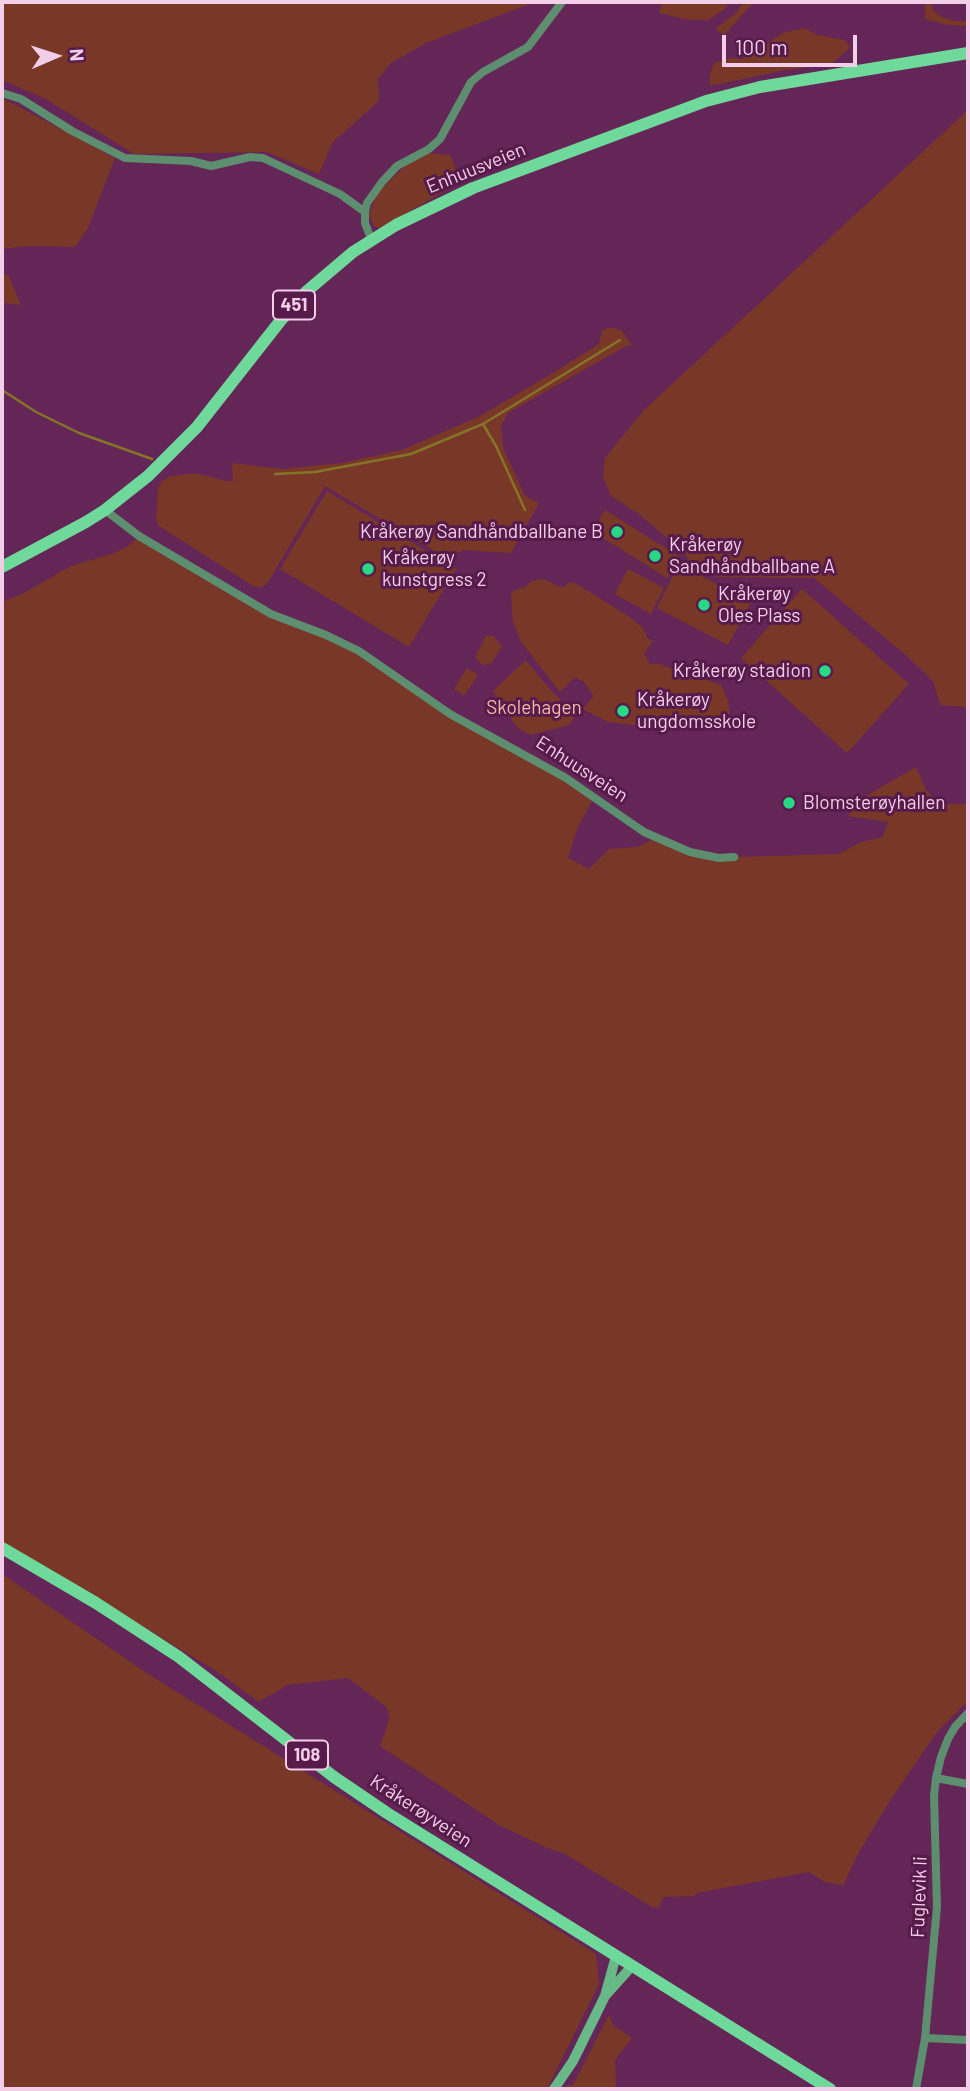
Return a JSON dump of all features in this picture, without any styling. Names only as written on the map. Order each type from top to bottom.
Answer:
[{"type":"main road","name":"Enhuusveien","points":[[2,567],[105,510],[148,476],[181,444],[307,291],[371,239],[450,197],[706,101],[760,88],[968,53]]},
{"type":"main road","name":"Kråkerøyveien","points":[[2,1548],[138,1629],[208,1678],[334,1777],[387,1813],[830,2089]]},
{"type":"main road","points":[[554,2089],[573,2061],[605,1996],[616,1956]]},
{"type":"main road","points":[[605,1996],[632,1966]]},
{"type":"street","points":[[371,239],[365,223],[365,212],[371,196],[397,166],[429,149],[440,139],[471,82],[483,72],[528,47],[562,2]]},
{"type":"street","points":[[2,93],[21,99],[72,131],[125,158],[191,161],[211,166],[250,157],[263,158],[340,194],[365,212]]},
{"type":"street","name":"Enhuusveien","points":[[105,510],[139,536],[271,614],[359,651],[450,714],[566,778],[644,832],[690,852],[719,858],[734,857]]},
{"type":"street","name":"Fuglevik li","points":[[916,2089],[925,2038],[937,1907],[934,1796],[936,1778],[948,1740],[955,1727],[968,1713]]},
{"type":"street","points":[[936,1778],[968,1784]]},
{"type":"street","points":[[925,2038],[968,2040]]},
{"type":"green space","points":[[2,2],[535,2],[426,43],[391,63],[378,79],[379,101],[333,142],[319,174],[267,152],[134,154],[46,99],[2,80]]},
{"type":"green space","points":[[662,2],[729,2],[726,8],[708,20],[690,20],[659,13]]},
{"type":"green space","points":[[744,2],[754,2],[724,35],[715,29],[736,13]]},
{"type":"green space","points":[[925,2],[931,2],[933,10],[940,16],[954,21],[968,21],[968,26],[925,19]]},
{"type":"green space","points":[[804,28],[818,35],[844,40],[851,47],[830,65],[785,70],[710,86],[714,63],[732,58],[743,59],[783,33]]},
{"type":"green space","points":[[2,98],[115,158],[88,228],[75,247],[26,246],[2,249]]},
{"type":"green space","points":[[968,110],[968,707],[940,705],[933,681],[814,578],[715,577],[694,566],[683,552],[639,514],[611,496],[603,477],[605,458],[644,410]]},
{"type":"green space","points":[[427,153],[450,155],[461,182],[380,228],[374,226],[369,215],[377,193],[406,165]]},
{"type":"green space","points":[[2,274],[8,275],[21,305],[2,303]]},
{"type":"green space","points":[[607,328],[622,331],[632,345],[508,413],[501,426],[503,447],[525,496],[539,503],[511,553],[463,550],[448,559],[325,486],[267,584],[261,587],[253,586],[159,526],[156,519],[158,488],[161,482],[169,477],[199,474],[233,481],[232,463],[282,469],[342,463],[402,450],[480,416],[548,376],[599,344],[602,331]]},
{"type":"green space","name":"Kråkerøy kunstgress 2","points":[[327,491],[456,569],[409,647],[280,569]]},
{"type":"green space","points":[[605,510],[680,557],[667,578],[592,531]]},
{"type":"green space","points":[[139,536],[271,614],[326,635],[426,698],[594,797],[577,829],[568,858],[589,869],[609,849],[637,847],[656,838],[690,852],[734,857],[839,854],[861,842],[883,837],[888,822],[848,816],[861,799],[916,767],[926,790],[940,804],[968,804],[968,1701],[937,1732],[889,1802],[843,1885],[825,1882],[809,1872],[697,1893],[694,1896],[664,1897],[658,1908],[652,1907],[565,1854],[499,1825],[380,1746],[389,1720],[388,1710],[348,1678],[287,1685],[259,1702],[215,1670],[2,1543],[2,602],[24,593],[71,566],[127,547]]},
{"type":"green space","name":"Kråkerøy Oles Plass","points":[[679,564],[751,602],[728,645],[657,608]]},
{"type":"green space","points":[[628,569],[664,588],[651,614],[615,594]]},
{"type":"green space","points":[[544,579],[559,587],[565,587],[568,582],[575,583],[631,618],[644,629],[647,638],[653,641],[644,654],[650,664],[659,664],[721,685],[730,713],[712,724],[685,729],[664,729],[608,722],[583,709],[594,696],[583,681],[575,677],[560,692],[521,642],[513,622],[511,592],[532,581]]},
{"type":"green space","name":"Kråkerøy stadion","points":[[802,589],[909,684],[847,753],[741,658]]},
{"type":"green space","points":[[486,636],[493,636],[502,646],[491,664],[482,665],[475,657]]},
{"type":"green space","name":"Skolehagen","points":[[526,660],[572,712],[574,718],[569,725],[530,735],[517,727],[493,691]]},
{"type":"green space","points":[[467,668],[478,675],[464,696],[454,689]]},
{"type":"green space","points":[[2,1574],[145,1672],[596,1954],[599,1984],[547,2089],[2,2089]]},
{"type":"green space","points":[[609,2015],[613,2025],[632,2038],[615,2060],[616,2089],[565,2089],[568,2085],[573,2085]]},
{"type":"waterway","points":[[275,474],[315,472],[411,454],[483,424],[620,340]]},
{"type":"waterway","points":[[2,390],[36,412],[79,433],[152,459]]},
{"type":"waterway","points":[[483,424],[525,510]]},
{"type":"place","name":"Kråkerøy Sandhåndballbane B","points":[[617,532]]},
{"type":"place","name":"Kråkerøy Sandhåndballbane A","points":[[655,556]]},
{"type":"place","name":"Kråkerøy kunstgress 2","points":[[368,569]]},
{"type":"place","name":"Kråkerøy Oles Plass","points":[[704,605]]},
{"type":"place","name":"Kråkerøy stadion","points":[[825,671]]},
{"type":"place","name":"Kråkerøy ungdomsskole","points":[[623,711]]},
{"type":"place","name":"Blomsterøyhallen","points":[[789,803]]}]
